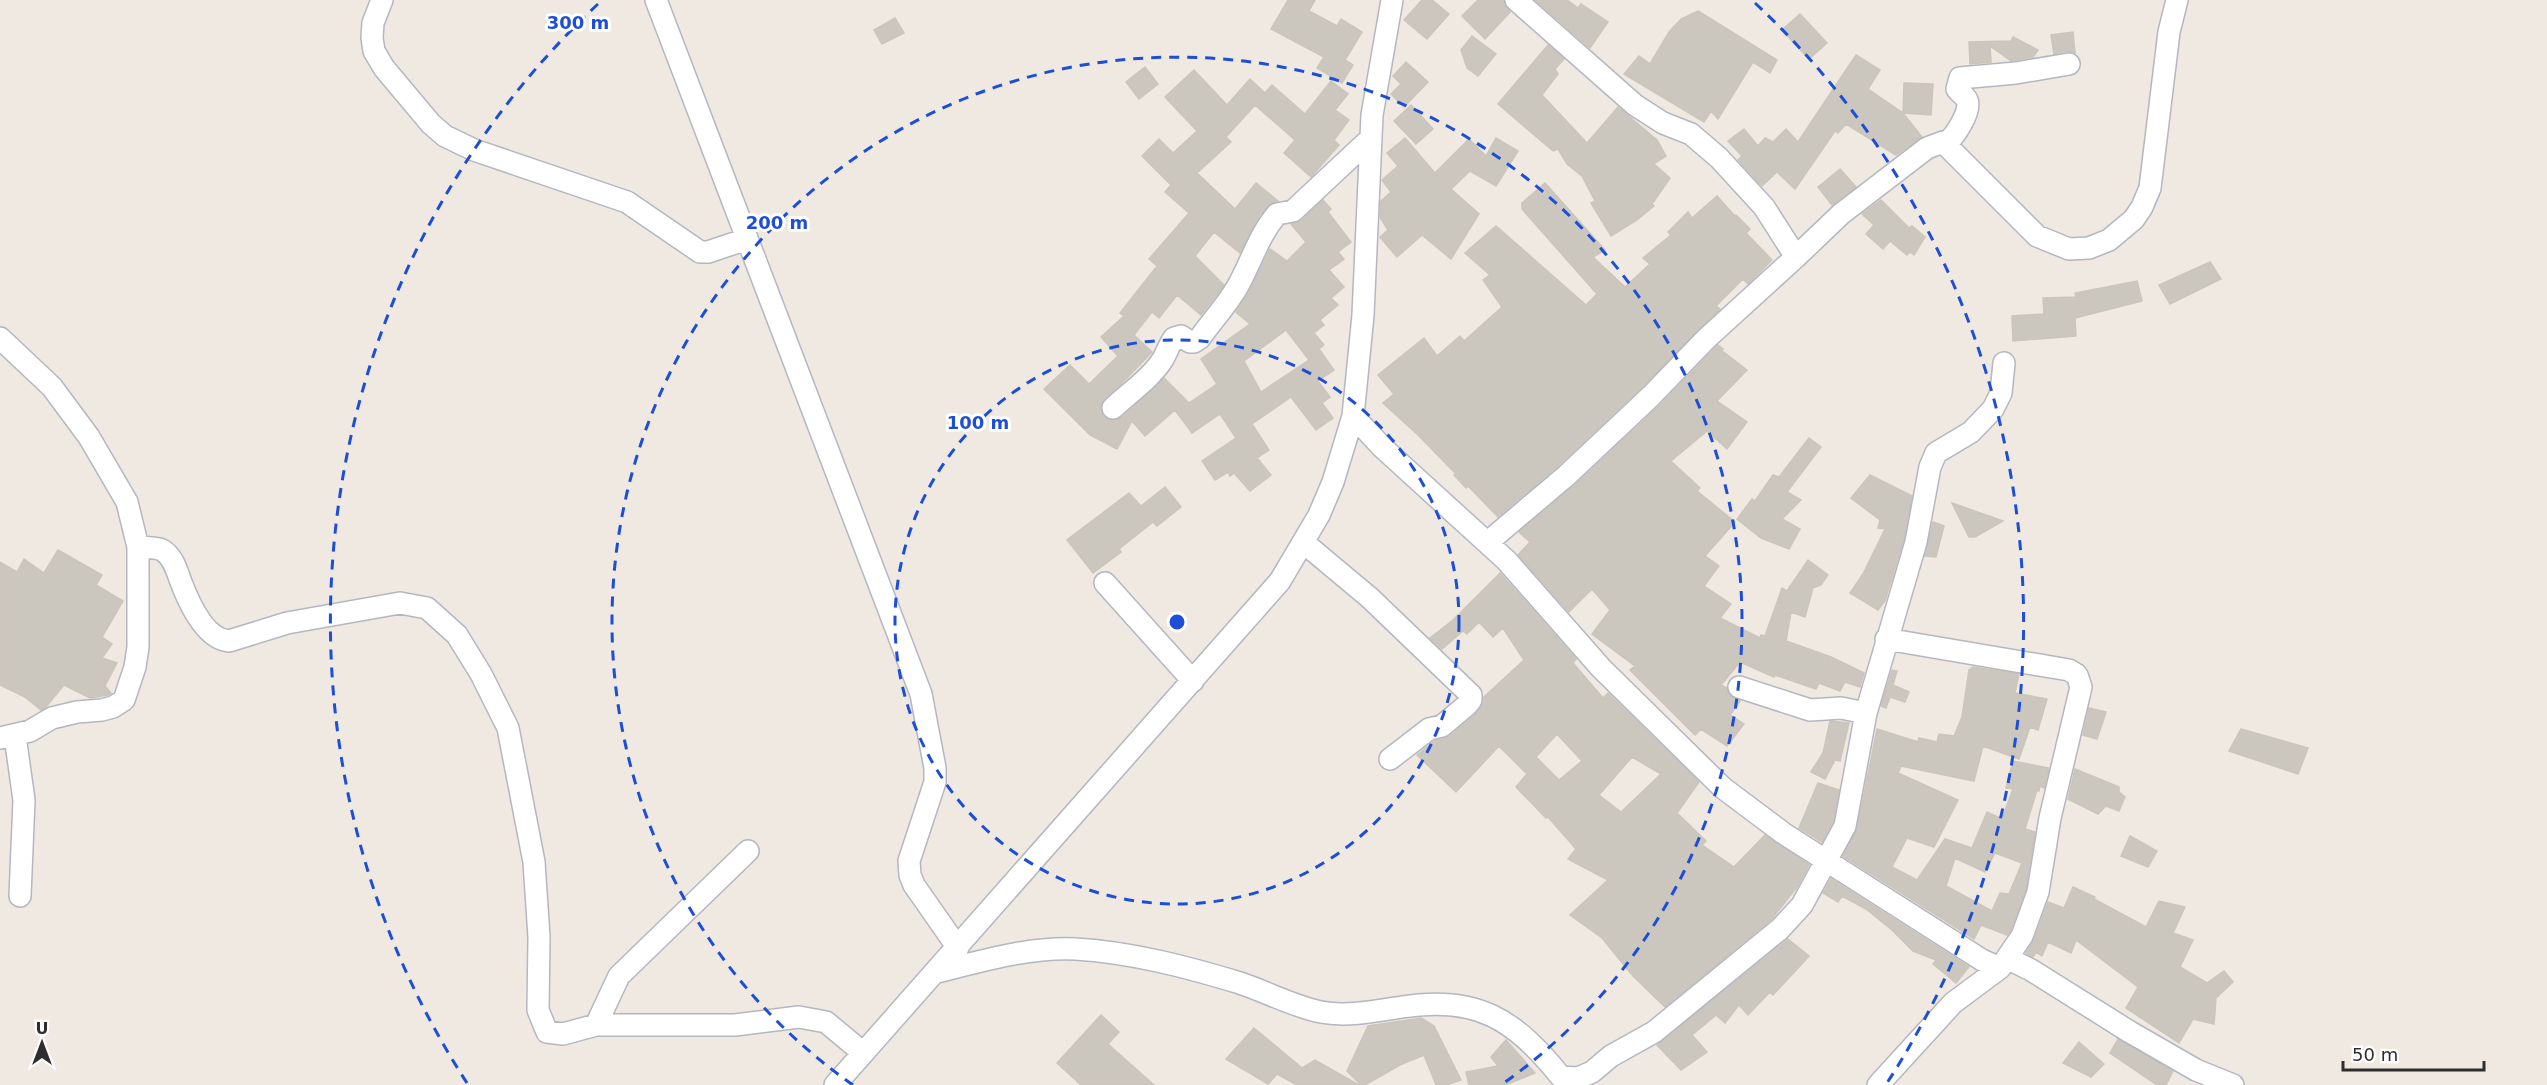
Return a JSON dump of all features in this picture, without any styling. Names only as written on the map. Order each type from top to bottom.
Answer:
[{"type":"street","points":[[382,0],[373,23],[374,51],[384,68],[431,124],[445,136],[474,150],[627,202],[700,252],[708,252],[747,239]]},
{"type":"street","points":[[656,0],[921,694],[935,768],[935,782],[909,861],[910,875],[914,885],[958,948]]},
{"type":"street","points":[[835,1085],[1280,581],[1320,515],[1333,482],[1353,416],[1363,315],[1372,115],[1392,0]]},
{"type":"street","points":[[1516,0],[1635,105],[1663,123],[1691,134],[1719,158],[1764,207],[1796,257]]},
{"type":"street","points":[[1488,543],[1566,476],[1651,396],[1706,339],[1841,214],[1936,143],[1945,144],[2037,236],[2069,249],[2089,248],[2109,240],[2134,219],[2150,188],[2169,32],[2177,0]]},
{"type":"street","points":[[1945,144],[1961,125],[1968,105],[1966,98],[1957,89],[1960,78],[2016,73],[2069,64]]},
{"type":"street","points":[[1113,408],[1153,371],[1163,359],[1174,338],[1182,336],[1194,342],[1200,338],[1241,281],[1256,243],[1277,213],[1293,211],[1370,139]]},
{"type":"street","points":[[0,338],[52,387],[89,437],[127,502],[138,547],[138,647],[135,668],[124,700],[113,707],[102,710],[77,711],[52,718],[30,731],[8,737],[24,800],[20,896]]},
{"type":"street","points":[[937,972],[1011,954],[1074,949],[1158,962],[1241,984],[1284,1002],[1323,1012],[1370,1012],[1416,1005],[1450,1003],[1471,1007],[1509,1025],[1537,1047],[1561,1082],[1592,1072],[1611,1056],[1654,1032],[1780,929],[1802,905],[1845,826],[1866,713],[1916,542],[1930,466],[1936,453],[1971,432],[1993,409],[2001,393],[2004,363]]},
{"type":"street","points":[[1353,416],[1383,448],[1488,543],[1537,593],[1601,668],[1724,788],[1783,833],[1982,960],[2031,970],[2196,1070],[2233,1085]]},
{"type":"street","points":[[1303,543],[1370,598],[1471,695],[1467,705],[1442,726],[1429,729],[1390,759]]},
{"type":"street","points":[[138,547],[161,550],[166,554],[174,564],[197,612],[219,640],[229,641],[287,623],[400,603],[427,608],[457,635],[481,674],[508,728],[534,862],[539,937],[538,1011],[544,1029],[553,1034],[563,1034],[596,1026],[735,1025],[781,1018],[807,1017],[826,1022],[862,1052]]},
{"type":"street","points":[[1105,583],[1193,681]]},
{"type":"street","points":[[1878,1085],[1953,1003],[2004,963],[2022,936],[2038,892],[2047,848],[2050,818],[2081,687],[2076,675],[2069,670],[1886,639]]},
{"type":"street","points":[[1739,687],[1810,710],[1841,708],[1866,713]]},
{"type":"street","points":[[596,1026],[619,976],[748,850]]},
{"type":"building","points":[[1288,0],[1315,0],[1309,11],[1337,26],[1341,19],[1362,32],[1345,60],[1353,65],[1342,83],[1317,68],[1324,57],[1271,29]]},
{"type":"building","points":[[1422,0],[1432,0],[1449,14],[1427,39],[1404,20]]},
{"type":"building","points":[[1478,0],[1504,0],[1510,12],[1485,39],[1462,16]]},
{"type":"building","points":[[1535,0],[1567,0],[1578,8],[1581,4],[1608,22],[1590,48]]},
{"type":"building","points":[[1698,11],[1777,60],[1770,73],[1753,62],[1718,119],[1711,111],[1704,122],[1624,74],[1639,56],[1650,64],[1669,32],[1681,19]]},
{"type":"building","points":[[1800,14],[1827,43],[1809,59],[1782,30]]},
{"type":"building","points":[[895,18],[904,33],[882,44],[874,30]]},
{"type":"building","points":[[2073,32],[2075,53],[2067,51],[2054,54],[2051,35]]},
{"type":"building","points":[[1472,36],[1496,54],[1478,76],[1467,68],[1461,50]]},
{"type":"building","points":[[2013,37],[2038,50],[2033,57],[2011,61],[1990,46],[1991,62],[1970,64],[1969,42],[2011,41]]},
{"type":"building","points":[[1548,45],[1564,59],[1555,69],[1558,74],[1542,95],[1587,143],[1618,107],[1657,140],[1666,156],[1654,164],[1670,178],[1652,204],[1654,206],[1611,236],[1591,203],[1595,201],[1582,176],[1567,164],[1558,149],[1553,151],[1498,104]]},
{"type":"building","points":[[1856,55],[1880,70],[1868,89],[1903,113],[1922,137],[1896,155],[1846,124],[1838,133],[1835,131],[1795,189],[1777,172],[1762,186],[1738,160],[1742,156],[1728,141],[1744,129],[1758,146],[1765,138],[1773,142],[1786,129],[1798,142]]},
{"type":"building","points":[[1406,62],[1428,82],[1404,107],[1391,94],[1401,84],[1393,76]]},
{"type":"building","points":[[1145,67],[1158,84],[1139,99],[1126,82]]},
{"type":"building","points":[[1194,70],[1227,105],[1250,79],[1265,93],[1272,85],[1305,114],[1331,81],[1348,94],[1335,110],[1349,120],[1334,140],[1339,145],[1311,177],[1284,153],[1295,140],[1255,105],[1226,137],[1231,142],[1197,173],[1235,209],[1256,183],[1278,201],[1268,206],[1260,215],[1240,253],[1214,232],[1195,256],[1224,285],[1201,315],[1177,295],[1159,318],[1152,312],[1134,335],[1152,352],[1101,405],[1103,416],[1115,421],[1164,378],[1189,403],[1217,384],[1201,359],[1250,324],[1236,312],[1248,294],[1270,249],[1287,261],[1306,242],[1291,224],[1302,220],[1323,200],[1331,209],[1328,212],[1351,242],[1338,252],[1344,259],[1329,270],[1344,287],[1331,298],[1338,305],[1320,320],[1324,325],[1314,333],[1324,345],[1319,349],[1334,370],[1318,381],[1330,397],[1322,403],[1333,418],[1316,430],[1291,397],[1252,424],[1269,450],[1257,458],[1271,475],[1250,491],[1234,473],[1230,476],[1228,472],[1215,480],[1202,461],[1236,438],[1220,414],[1192,433],[1175,410],[1145,436],[1132,421],[1117,449],[1090,435],[1044,389],[1070,365],[1089,384],[1118,356],[1101,337],[1124,316],[1120,313],[1157,266],[1149,259],[1189,213],[1165,192],[1171,185],[1142,156],[1159,139],[1173,153],[1197,131],[1165,97]],"holes":[[[1286,330],[1309,360],[1261,392],[1244,361]]]},
{"type":"building","points":[[1904,83],[1933,84],[1931,115],[1903,113]]},
{"type":"building","points":[[1411,105],[1433,129],[1416,144],[1394,121]]},
{"type":"building","points":[[1405,138],[1435,173],[1469,139],[1486,156],[1496,138],[1518,151],[1496,186],[1470,171],[1451,189],[1479,214],[1451,259],[1422,235],[1397,257],[1380,237],[1388,230],[1380,217],[1381,201],[1391,192],[1382,180],[1398,166],[1387,153]]},
{"type":"building","points":[[1840,169],[1856,187],[1832,205],[1818,187]]},
{"type":"building","points":[[1545,183],[1605,250],[1593,257],[1625,287],[1650,264],[1643,258],[1671,235],[1668,232],[1688,212],[1692,218],[1717,196],[1750,229],[1746,233],[1772,260],[1748,284],[1743,279],[1716,306],[1720,309],[1642,387],[1558,466],[1498,517],[1468,486],[1466,488],[1454,475],[1456,474],[1418,435],[1383,403],[1394,394],[1378,375],[1424,338],[1437,356],[1460,336],[1464,341],[1502,307],[1483,280],[1490,275],[1465,253],[1496,226],[1586,305],[1597,294],[1522,209],[1522,203]]},
{"type":"building","points":[[1881,200],[1909,228],[1912,226],[1925,237],[1914,255],[1910,252],[1907,255],[1890,241],[1883,249],[1866,234],[1874,225],[1862,214]]},
{"type":"building","points":[[2210,262],[2221,279],[2170,304],[2159,285]]},
{"type":"building","points":[[2137,281],[2142,301],[2075,318],[2076,336],[2013,341],[2012,316],[2044,314],[2043,298],[2076,297],[2075,293]]},
{"type":"building","points":[[1718,345],[1723,349],[1721,350],[1747,370],[1717,401],[1747,422],[1727,449],[1707,431],[1671,461],[1700,488],[1697,491],[1735,522],[1705,556],[1719,566],[1704,586],[1731,604],[1720,618],[1760,638],[1761,635],[1765,636],[1782,588],[1787,591],[1808,560],[1828,575],[1821,585],[1813,588],[1805,617],[1791,612],[1786,641],[1831,657],[1864,673],[1860,687],[1845,682],[1840,691],[1819,683],[1816,689],[1775,675],[1774,677],[1740,662],[1721,685],[1727,688],[1730,696],[1740,701],[1730,715],[1744,724],[1727,746],[1701,729],[1695,735],[1630,670],[1635,666],[1592,634],[1610,610],[1592,589],[1569,612],[1518,555],[1530,542],[1519,532],[1575,485],[1660,405]]},
{"type":"building","points":[[1809,438],[1821,447],[1787,492],[1801,500],[1782,519],[1800,529],[1789,549],[1761,538],[1737,519],[1752,499],[1755,501],[1773,475],[1779,477]]},
{"type":"building","points":[[1870,475],[1912,496],[1904,539],[1885,601],[1878,610],[1850,593],[1863,574],[1885,529],[1878,528],[1880,520],[1851,498]]},
{"type":"building","points":[[1165,487],[1181,507],[1157,526],[1153,522],[1119,549],[1121,552],[1093,573],[1067,540],[1129,493],[1141,506]]},
{"type":"building","points":[[1952,503],[2003,521],[1975,537],[1969,537]]},
{"type":"building","points":[[1933,522],[1944,526],[1936,557],[1925,556]]},
{"type":"building","points":[[58,550],[102,575],[96,585],[123,601],[102,637],[112,644],[102,658],[117,663],[105,686],[111,693],[108,695],[90,698],[64,685],[41,710],[25,697],[0,685],[0,562],[17,572],[24,559],[44,573]]},
{"type":"building","points":[[1500,573],[1576,659],[1573,663],[1603,698],[1608,693],[1699,782],[1677,813],[1706,841],[1702,845],[1734,867],[1765,835],[1809,865],[1797,887],[1771,920],[1665,1007],[1633,976],[1602,938],[1570,915],[1608,880],[1568,859],[1576,849],[1548,817],[1546,818],[1516,787],[1527,774],[1499,746],[1456,792],[1417,755],[1435,741],[1450,736],[1475,715],[1484,697],[1524,660],[1503,628],[1493,637],[1479,622],[1467,634],[1463,631],[1442,649],[1430,638],[1453,620]],"holes":[[[1557,734],[1582,761],[1559,780],[1536,757]],[[1632,757],[1661,774],[1621,812],[1599,795]]]},
{"type":"building","points":[[1973,667],[2019,674],[2015,693],[2047,699],[2038,730],[2030,727],[2019,759],[1983,746],[1974,781],[1901,766],[1898,773],[1958,800],[1934,847],[1907,838],[1892,867],[1917,880],[1945,839],[1972,848],[1987,812],[2002,819],[2013,789],[2006,788],[2013,761],[2049,768],[2044,788],[2040,786],[2039,791],[2037,790],[2025,829],[2035,832],[2026,889],[2011,930],[2007,935],[1981,925],[1974,939],[1843,856],[1857,829],[1877,729],[1918,742],[1919,738],[1937,742],[1939,734],[1954,736],[1962,717],[1969,670]],"holes":[[[1995,853],[2022,863],[2009,894],[2000,893],[1992,911],[1946,886],[1955,858],[1985,872]]]},
{"type":"building","points":[[1892,670],[1897,671],[1893,685],[1909,692],[1905,702],[1890,697],[1886,708],[1881,706]]},
{"type":"building","points":[[2089,708],[2106,712],[2097,739],[2083,735]]},
{"type":"building","points":[[1830,721],[1849,723],[1840,761],[1835,760],[1825,779],[1811,772],[1823,753]]},
{"type":"building","points":[[2241,729],[2308,748],[2298,774],[2229,751]]},
{"type":"building","points":[[2075,769],[2119,787],[2119,792],[2125,797],[2119,811],[2106,806],[2098,814],[2068,799]]},
{"type":"building","points":[[1818,783],[1839,790],[1833,822],[1822,842],[1799,828]]},
{"type":"building","points":[[2130,836],[2157,851],[2148,867],[2121,856]]},
{"type":"building","points":[[1831,879],[1969,967],[1956,983],[1933,964],[1936,960],[1913,951],[1866,909],[1842,896],[1838,902],[1823,893]]},
{"type":"building","points":[[2073,887],[2095,897],[2094,899],[2146,927],[2159,901],[2185,907],[2173,933],[2193,940],[2180,967],[2207,983],[2224,971],[2233,982],[2216,998],[2214,1024],[2193,1019],[2179,1043],[2126,1008],[2138,987],[2076,940],[2071,953],[2048,942],[2042,956],[2036,952],[2033,957],[2026,953],[2034,940],[2048,902],[2064,908]]},
{"type":"building","points":[[1788,939],[1809,956],[1773,995],[1770,992],[1748,1015],[1739,1005],[1725,1023],[1716,1015],[1692,1035],[1707,1052],[1681,1070],[1657,1045]]},
{"type":"building","points":[[1101,1015],[1119,1032],[1108,1044],[1154,1085],[1081,1085],[1057,1063]]},
{"type":"building","points":[[1421,1018],[1434,1026],[1461,1080],[1446,1085],[1436,1085],[1424,1055],[1400,1065],[1365,1085],[1361,1085],[1347,1071],[1368,1026]]},
{"type":"building","points":[[1254,1028],[1302,1068],[1315,1060],[1359,1085],[1297,1085],[1277,1074],[1268,1084],[1226,1059]]},
{"type":"building","points":[[2118,1039],[2173,1071],[2166,1085],[2157,1085],[2110,1053]]},
{"type":"building","points":[[1506,1040],[1535,1073],[1505,1085],[1469,1085],[1466,1072],[1498,1066],[1491,1057]]},
{"type":"building","points":[[2079,1042],[2104,1064],[2091,1077],[2063,1063]]}]
